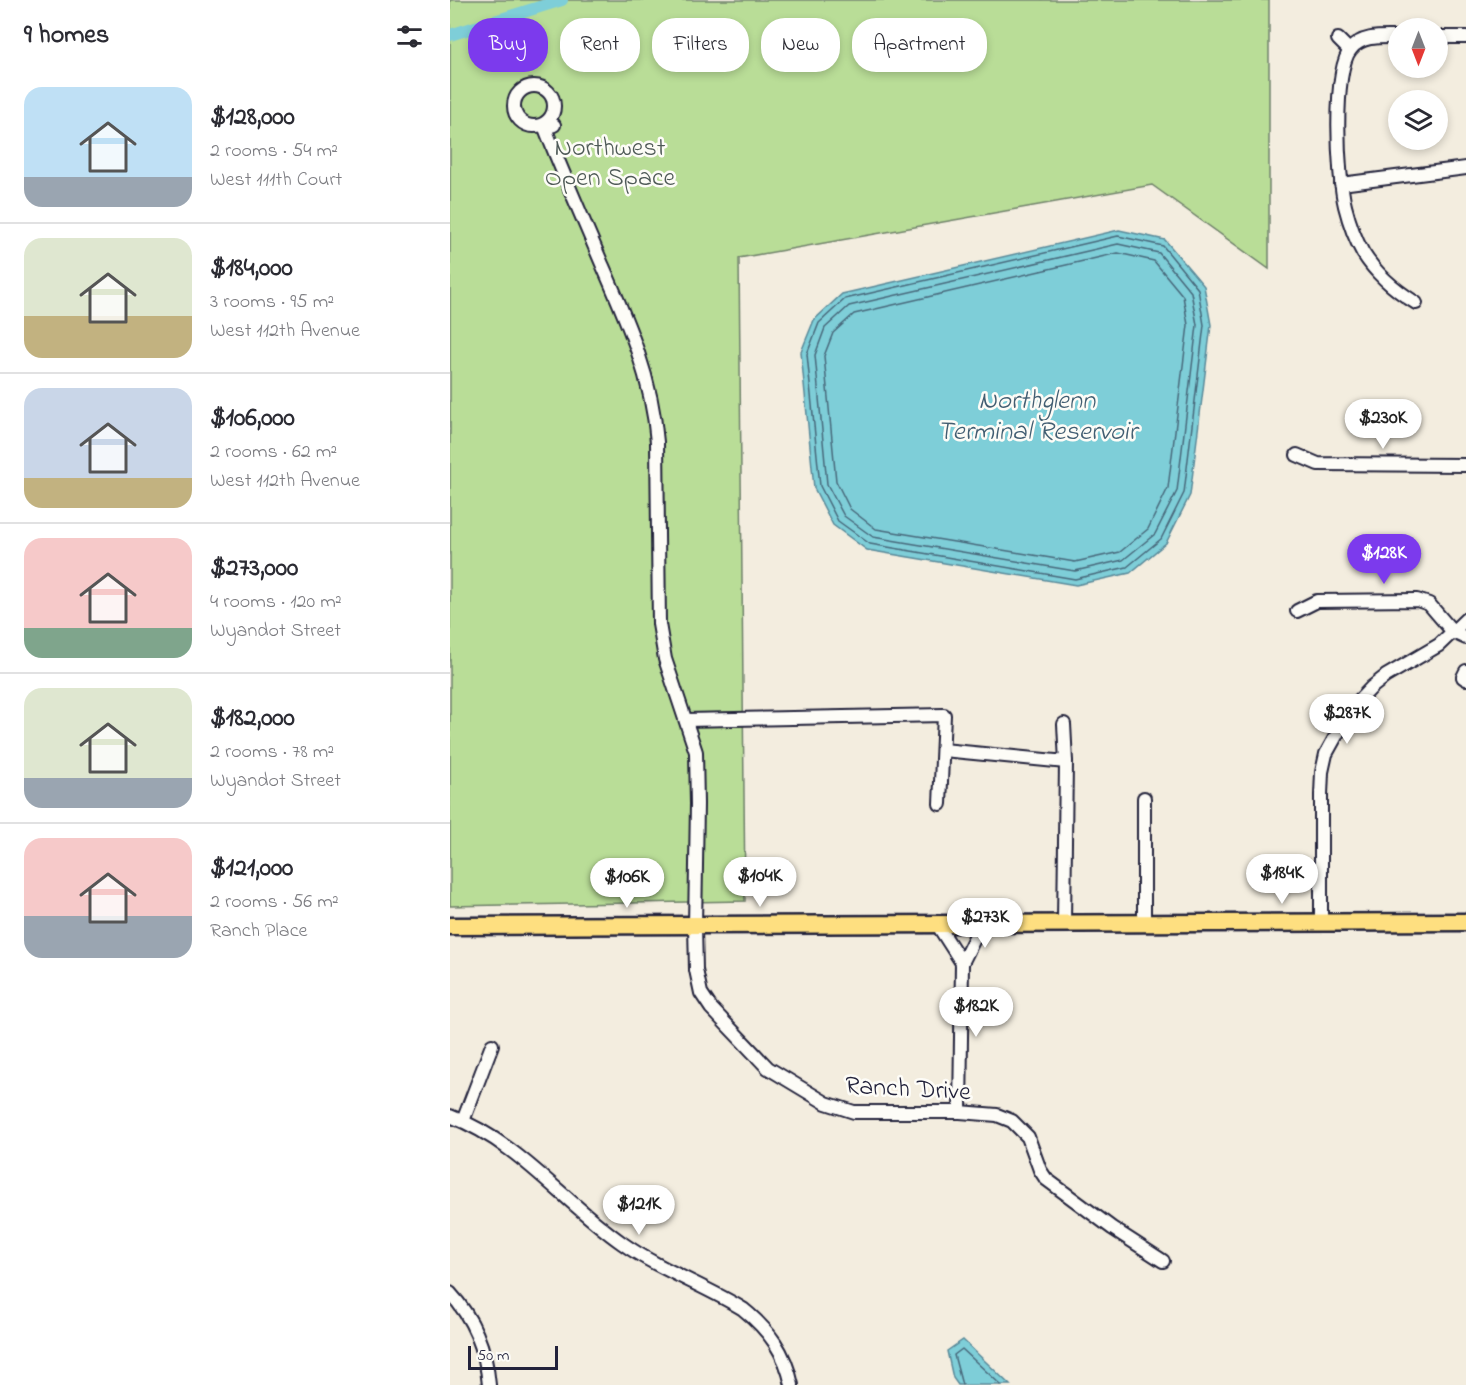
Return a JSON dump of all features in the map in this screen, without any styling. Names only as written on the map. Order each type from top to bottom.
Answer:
[{"type":"main road","points":[[450,926],[1466,922]]},
{"type":"street","points":[[1388,37],[1370,38],[1359,42],[1349,50],[1341,73],[1341,184],[1345,208],[1363,253],[1395,290],[1416,303]]},
{"type":"street","points":[[1448,37],[1466,37]]},
{"type":"street","points":[[1338,39],[1349,50]]},
{"type":"street","name":"Ranch Drive","points":[[547,126],[629,325],[644,368],[655,413],[659,624],[665,659],[696,752],[695,926],[696,970],[701,993],[711,1008],[768,1068],[826,1103],[854,1112],[988,1113],[1012,1121],[1028,1137],[1040,1170],[1046,1179],[1112,1228],[1163,1261]]},
{"type":"street","points":[[1341,184],[1466,168]]},
{"type":"street","points":[[1297,455],[1318,464],[1466,465]]},
{"type":"street","points":[[1297,611],[1317,601],[1417,600],[1429,604],[1454,632],[1466,638]]},
{"type":"street","points":[[1321,922],[1320,795],[1326,754],[1351,709],[1372,687],[1386,676],[1439,645],[1466,619]]},
{"type":"street","points":[[1466,671],[1463,677],[1466,679]]},
{"type":"street","points":[[686,720],[944,715],[940,804]]},
{"type":"street","points":[[1064,724],[1066,762],[1064,923]]},
{"type":"street","points":[[943,750],[1066,762]]},
{"type":"street","points":[[1144,798],[1144,923]]},
{"type":"street","points":[[960,1112],[962,963],[982,923]]},
{"type":"street","points":[[937,924],[962,963]]},
{"type":"street","points":[[463,1121],[492,1045]]},
{"type":"street","points":[[450,1116],[495,1138],[514,1151],[596,1224],[624,1244],[743,1309],[771,1336],[785,1361],[792,1385]]},
{"type":"street","points":[[450,1293],[460,1304],[474,1327],[481,1345],[489,1385]]},
{"type":"green space","name":"Northwest Open Space","points":[[450,0],[1269,0],[1269,269],[1152,185],[739,258],[745,901],[450,906]]},
{"type":"water","name":"Northglenn Terminal Reservoir","points":[[1119,230],[1165,240],[1204,286],[1211,325],[1190,495],[1166,543],[1130,573],[1076,585],[867,550],[833,525],[814,488],[801,352],[814,320],[842,294]]},
{"type":"water","points":[[963,1340],[1010,1385],[958,1385],[953,1378],[947,1351]]},
{"type":"waterway","points":[[450,35],[562,0]]}]
